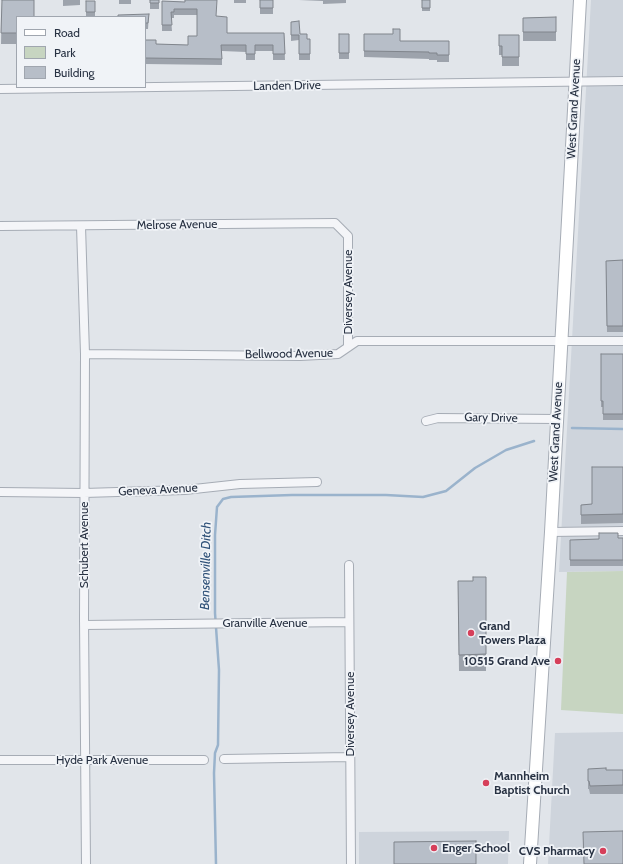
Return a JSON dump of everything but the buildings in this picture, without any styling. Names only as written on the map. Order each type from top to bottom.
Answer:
[{"type":"main road","name":"West Grand Avenue","points":[[530,864],[551,532],[580,0]]},
{"type":"street","name":"Landen Drive","points":[[146,87],[623,81]]},
{"type":"street","name":"Landen Drive","points":[[0,89],[82,88]]},
{"type":"street","name":"Melrose Avenue","points":[[0,226],[335,223],[348,236]]},
{"type":"street","name":"Schubert Avenue","points":[[81,226],[85,354],[84,625],[86,864]]},
{"type":"street","name":"Diversey Avenue","points":[[348,236],[348,347]]},
{"type":"street","name":"Bellwood Avenue","points":[[85,354],[300,356],[338,354],[357,341],[623,341]]},
{"type":"street","name":"Gary Drive","points":[[426,421],[438,418],[556,419]]},
{"type":"street","name":"Geneva Avenue","points":[[0,492],[84,493],[185,490],[233,484],[317,482]]},
{"type":"street","points":[[551,532],[623,531]]},
{"type":"street","name":"Diversey Avenue","points":[[349,565],[351,864]]},
{"type":"street","name":"Granville Avenue","points":[[84,625],[349,622]]},
{"type":"street","points":[[224,759],[350,756]]},
{"type":"street","name":"Hyde Park Avenue","points":[[0,760],[204,760]]},
{"type":"shaded area","points":[[591,0],[623,0],[623,571],[559,572]]},
{"type":"shaded area","points":[[623,732],[623,864],[548,864],[555,733]]},
{"type":"shaded area","name":"Enger School","points":[[509,831],[508,864],[359,864],[359,832]]},
{"type":"green space","points":[[623,571],[623,714],[561,710],[567,572]]},
{"type":"waterway","name":"Bensenville Ditch","points":[[572,428],[623,429]]},
{"type":"waterway","name":"Bensenville Ditch","points":[[216,864],[214,773],[215,753],[218,745],[219,670],[215,613],[215,535],[217,507],[223,499],[231,497],[292,495],[386,495],[423,497],[446,491],[475,468],[506,450],[534,441]]},
{"type":"place","name":"Grand Towers Plaza","points":[[471,633]]},
{"type":"place","name":"10515 Grand Ave","points":[[558,661]]},
{"type":"place","name":"Mannheim Baptist Church","points":[[486,783]]},
{"type":"place","name":"Enger School","points":[[434,848]]},
{"type":"place","name":"CVS Pharmacy","points":[[603,851]]}]
